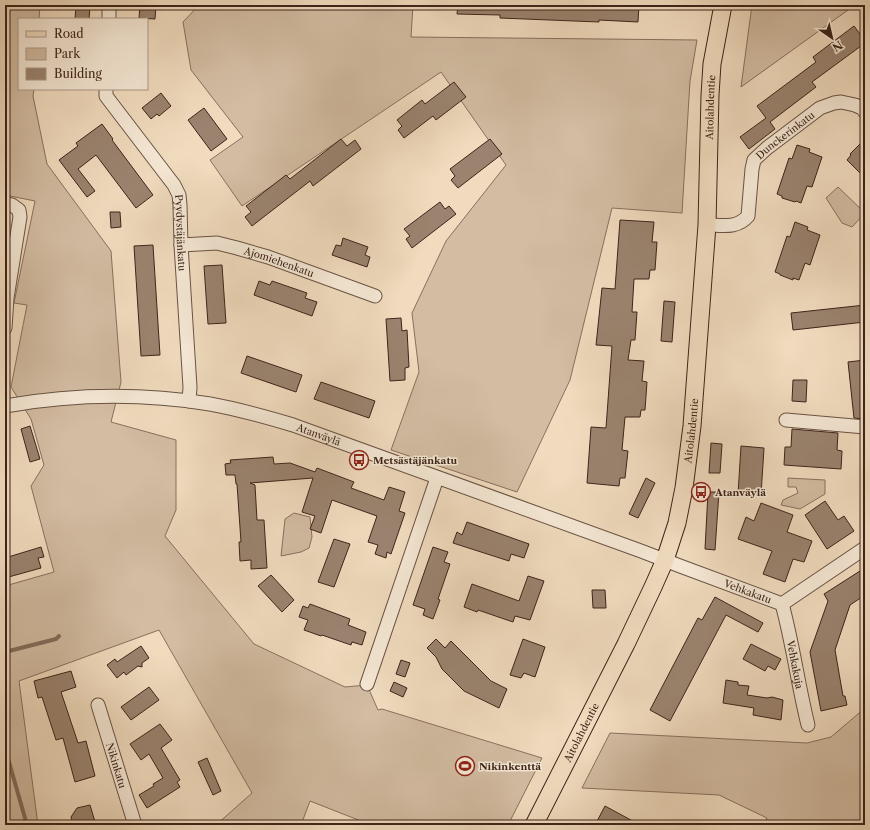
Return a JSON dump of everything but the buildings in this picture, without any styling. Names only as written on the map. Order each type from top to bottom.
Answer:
[{"type":"main road","name":"Aitolahdentie","points":[[534,825],[626,644],[665,560],[680,507],[692,426],[707,224],[712,64],[723,5]]},
{"type":"street","points":[[109,5],[109,18]]},
{"type":"street","name":"Pyydystäjänkatu","points":[[106,90],[106,96],[174,185],[179,195],[190,387],[189,401]]},
{"type":"street","name":"Dunckerinkatu","points":[[707,224],[734,226],[745,220],[748,216],[754,160],[767,148],[820,108],[841,102],[855,105],[862,108],[865,112]]},
{"type":"street","points":[[5,204],[12,205],[19,210],[20,217],[6,307],[5,328]]},
{"type":"street","name":"Ajomiehenkatu","points":[[181,245],[217,242],[268,257],[375,296]]},
{"type":"street","name":"Atanväylä","points":[[5,406],[56,398],[117,395],[189,401],[211,404],[246,412],[293,425],[665,560]]},
{"type":"street","points":[[786,420],[865,426]]},
{"type":"street","points":[[367,684],[438,478]]},
{"type":"street","name":"Vehkakatu","points":[[665,560],[782,604],[865,548]]},
{"type":"street","name":"Vehkakuja","points":[[782,604],[800,694],[808,725]]},
{"type":"street","name":"Nikinkatu","points":[[98,705],[135,825]]},
{"type":"green space","points":[[5,5],[40,5],[39,18],[18,18],[18,90],[34,90],[33,96],[47,164],[111,251],[121,382],[111,422],[176,440],[176,510],[165,536],[254,644],[345,687],[367,685],[378,710],[382,709],[542,758],[508,825],[371,825],[310,801],[301,825],[216,825],[252,793],[159,630],[19,681],[38,825],[5,825],[5,586],[54,572],[31,486],[44,465],[31,419],[11,387],[27,305],[14,303],[35,201],[5,195]]},
{"type":"green space","points":[[199,5],[413,5],[411,37],[697,40],[690,81],[682,213],[612,208],[570,380],[517,492],[391,450],[419,372],[412,313],[446,241],[506,165],[441,72],[242,206],[210,160],[243,137],[191,70],[183,22]]},
{"type":"green space","points":[[752,5],[855,5],[741,87]]},
{"type":"green space","points":[[838,187],[865,213],[852,227],[842,223],[826,198]]},
{"type":"green space","points":[[788,478],[825,480],[825,494],[800,509],[781,505],[783,500],[798,493],[796,487],[788,487]]},
{"type":"green space","points":[[294,513],[310,517],[312,537],[309,548],[301,552],[281,556],[285,519]]},
{"type":"green space","points":[[865,708],[865,825],[764,825],[767,818],[719,795],[582,788],[610,733],[807,743],[831,737]]},
{"type":"waterway","points":[[5,652],[56,639],[59,636]]},
{"type":"waterway","points":[[5,748],[27,825]]},
{"type":"place","name":"Metsästäjänkatu","points":[[359,460]]},
{"type":"place","name":"Atanväylä","points":[[701,492]]},
{"type":"place","name":"Nikinkenttä","points":[[465,766]]}]
